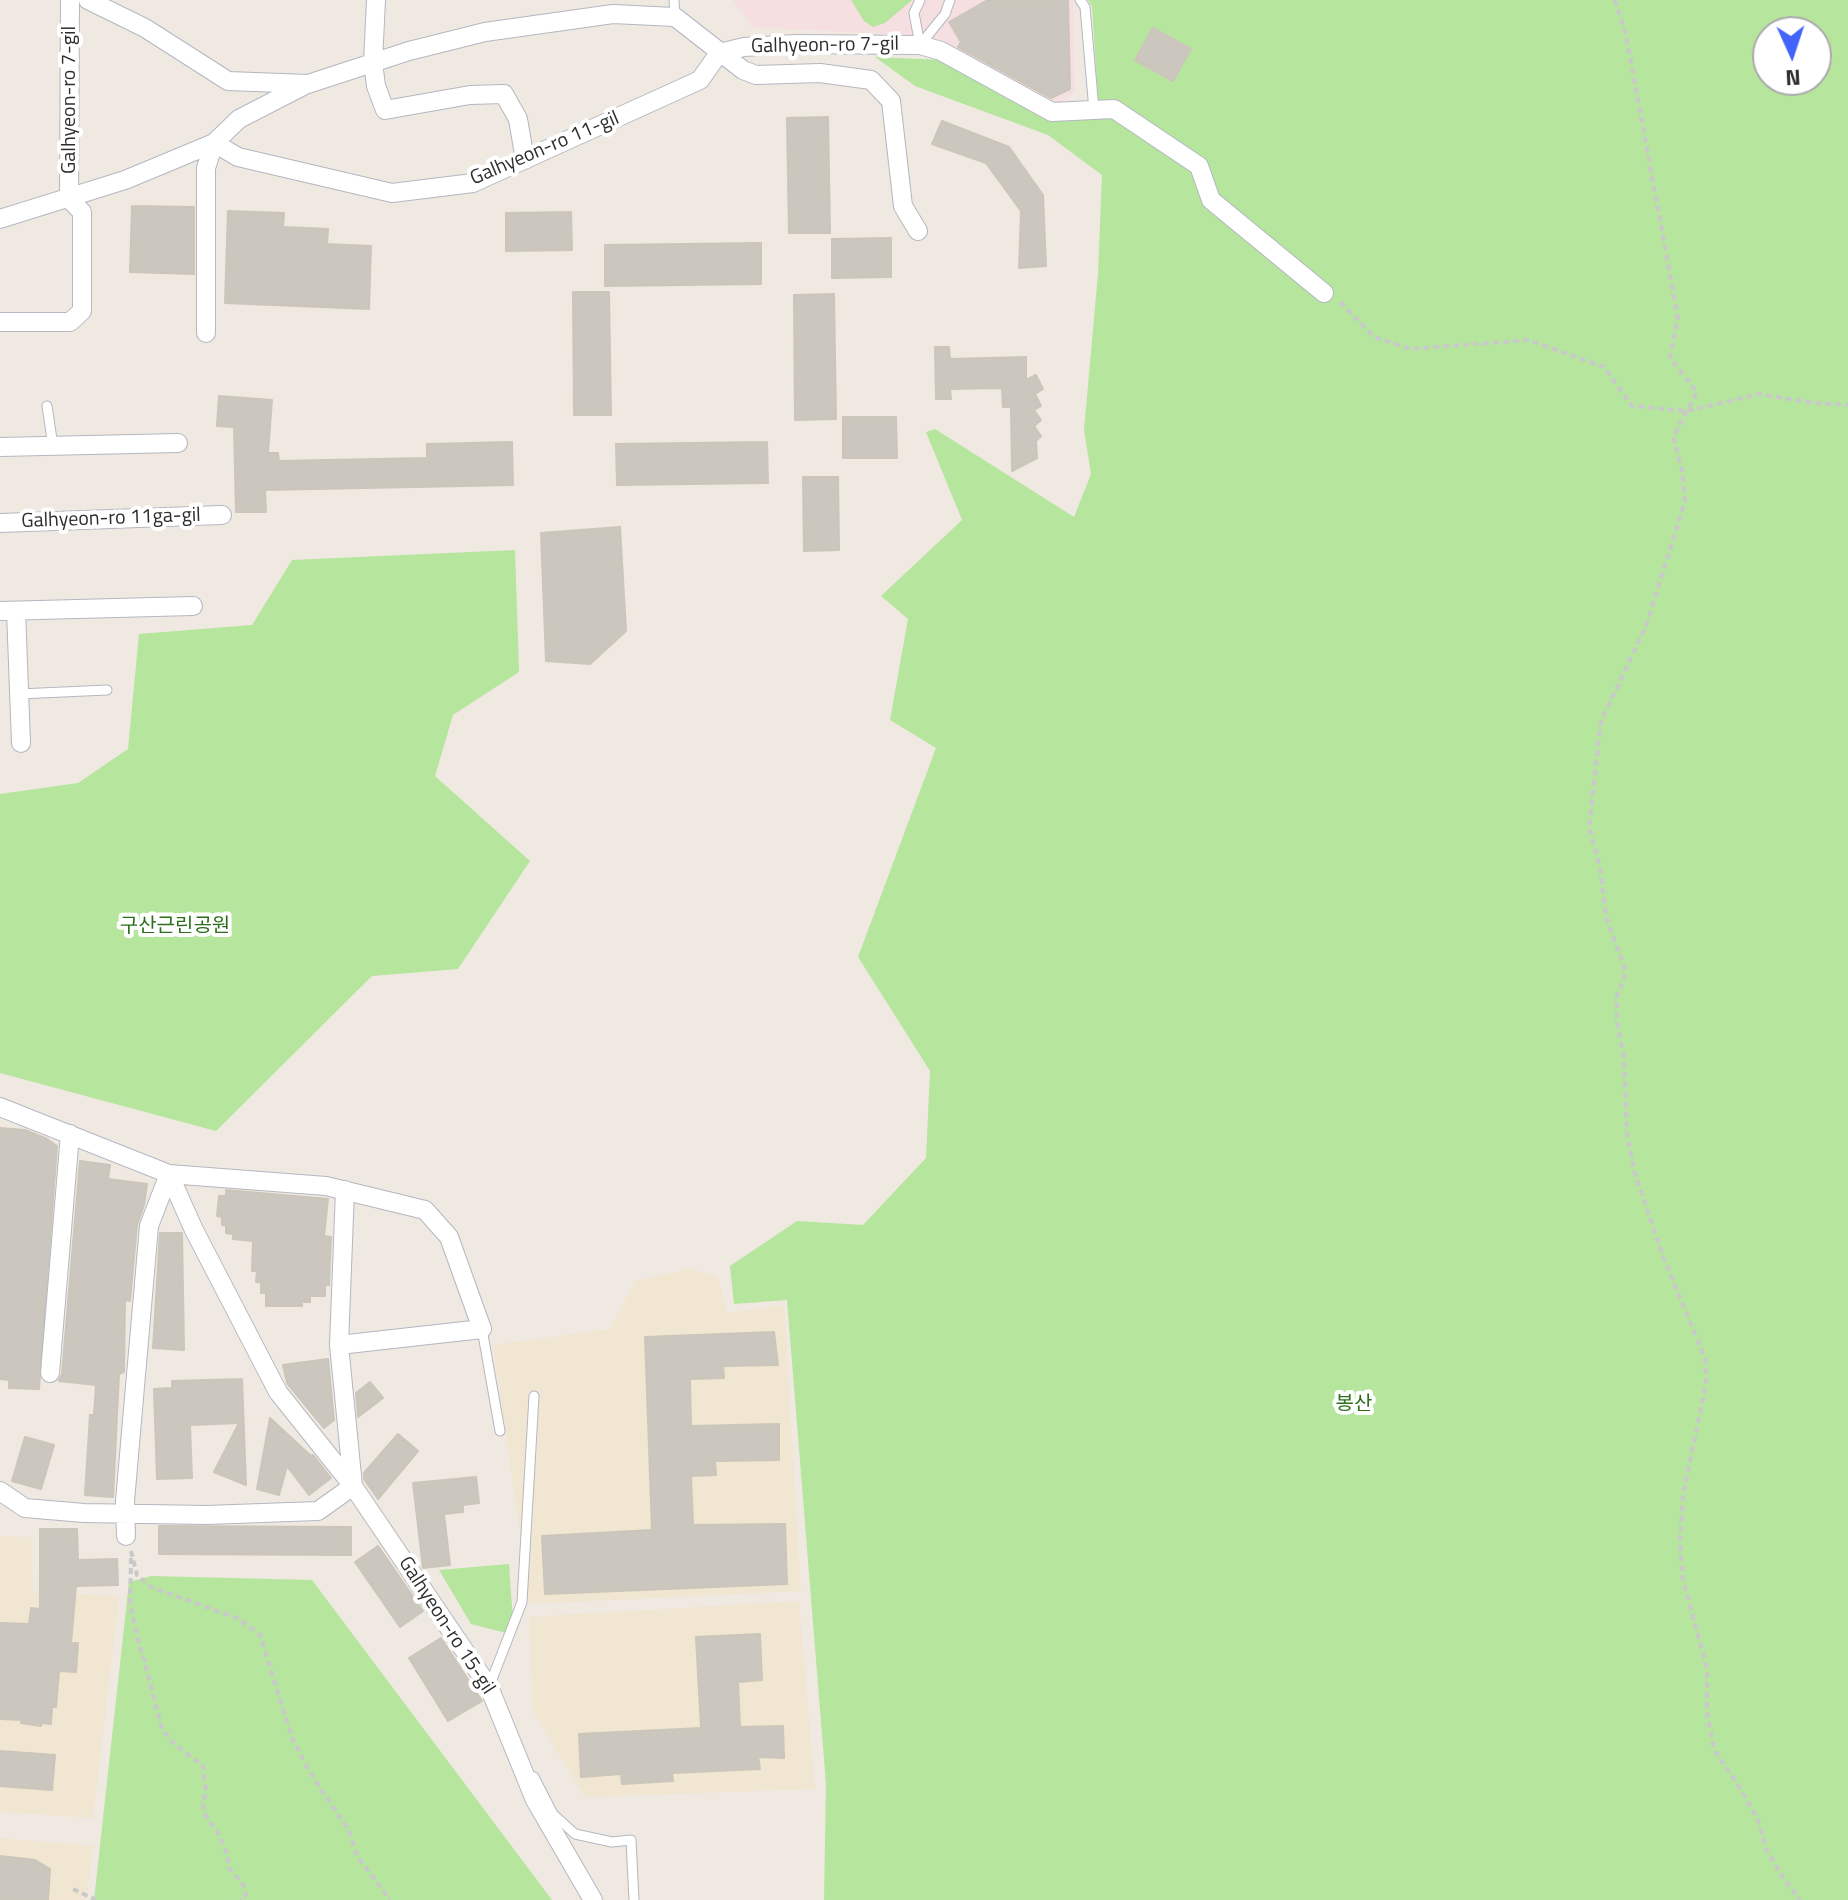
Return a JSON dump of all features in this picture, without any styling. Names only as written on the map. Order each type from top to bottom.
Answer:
[{"type":"street","name":"Galhyeon-ro 7-gil","points":[[69,199],[70,0]]},
{"type":"street","name":"Galhyeon-ro 7-gil","points":[[88,0],[145,28],[228,81],[308,84],[373,62],[485,32],[613,14],[675,9],[719,53],[744,47],[796,44],[920,45],[941,51],[1052,112],[1114,109],[1199,166],[1211,200],[1324,293]]},
{"type":"street","points":[[376,0],[373,62],[376,86],[385,110],[470,95],[504,94],[518,119],[525,160]]},
{"type":"street","points":[[719,53],[756,75],[820,73],[871,80],[891,101],[903,206],[918,231]]},
{"type":"street","name":"Galhyeon-ro 11-gil","points":[[214,143],[238,157],[392,193],[473,183],[700,80],[719,53]]},
{"type":"street","points":[[0,219],[125,180],[214,143],[239,119],[308,84]]},
{"type":"street","points":[[206,333],[206,168],[214,143]]},
{"type":"street","points":[[0,322],[70,322],[82,311],[82,212],[69,199]]},
{"type":"street","points":[[0,447],[178,443]]},
{"type":"street","name":"Galhyeon-ro 11ga-gil","points":[[0,523],[222,515]]},
{"type":"street","points":[[21,743],[19,694],[8,611],[193,606]]},
{"type":"street","points":[[0,1107],[169,1174],[326,1186],[425,1210],[449,1237],[482,1329],[339,1345]]},
{"type":"street","points":[[50,1373],[70,1134]]},
{"type":"street","points":[[126,1536],[125,1514],[149,1226],[169,1174]]},
{"type":"street","name":"Galhyeon-ro 15-gil","points":[[169,1174],[194,1230],[278,1392],[353,1486],[489,1687],[535,1800],[593,1900]]},
{"type":"street","points":[[0,1491],[25,1508],[125,1514],[318,1511],[353,1486],[339,1345],[345,1190]]},
{"type":"lane","points":[[920,0],[914,13],[920,45]]},
{"type":"lane","points":[[920,45],[945,14],[950,0]]},
{"type":"lane","points":[[1080,0],[1085,7],[1094,110]]},
{"type":"lane","points":[[47,406],[53,446]]},
{"type":"lane","points":[[19,694],[107,690]]},
{"type":"lane","points":[[482,1329],[500,1431]]},
{"type":"lane","points":[[489,1687],[522,1602],[534,1396]]},
{"type":"lane","points":[[516,1755],[535,1778],[553,1814],[575,1834],[612,1842],[631,1840],[634,1900]]},
{"type":"path","points":[[1615,0],[1626,35],[1678,318],[1670,358],[1697,392],[1673,437],[1682,470],[1685,501],[1646,626],[1601,721],[1589,828],[1600,867],[1606,917],[1626,972],[1617,996],[1617,1023],[1624,1058],[1627,1133],[1634,1171],[1664,1259],[1705,1358],[1706,1384],[1683,1495],[1680,1540],[1682,1576],[1707,1669],[1707,1713],[1714,1750],[1758,1820],[1766,1849],[1800,1900]]},
{"type":"path","points":[[1324,293],[1340,301],[1374,337],[1411,349],[1528,340],[1604,367],[1632,406],[1687,411],[1759,394],[1848,405]]},
{"type":"path","points":[[126,1536],[137,1575],[151,1587],[237,1618],[260,1635],[292,1738],[309,1771],[349,1831],[357,1856],[390,1900]]},
{"type":"path","points":[[132,1556],[129,1561],[130,1604],[162,1729],[172,1742],[203,1766],[206,1791],[204,1813],[219,1835],[229,1868],[244,1886],[246,1893],[240,1900]]},
{"type":"path","points":[[73,1889],[96,1900]]},
{"type":"shaded area","points":[[733,0],[1073,0],[1075,92],[1057,107],[926,36],[752,27]]},
{"type":"shaded area","points":[[689,1269],[718,1276],[727,1313],[784,1305],[801,1591],[530,1604],[493,1345],[610,1329],[635,1281]]},
{"type":"shaded area","points":[[0,1536],[31,1537],[33,1592],[119,1596],[93,1818],[0,1812]]},
{"type":"shaded area","points":[[799,1601],[815,1789],[585,1797],[533,1712],[529,1617]]},
{"type":"shaded area","points":[[0,1838],[93,1846],[86,1900],[0,1900]]},
{"type":"green space","points":[[851,0],[912,0],[885,23],[873,27],[864,21]]},
{"type":"green space","name":"봉산","points":[[1088,0],[1848,0],[1848,1900],[824,1900],[826,1784],[787,1300],[734,1304],[730,1266],[797,1221],[863,1225],[926,1158],[930,1071],[858,957],[936,748],[890,720],[908,619],[881,596],[962,520],[926,432],[935,429],[1074,517],[1091,474],[1084,430],[1098,274],[1102,175],[1048,135],[915,86],[875,57],[943,60],[1053,120],[1098,101],[1092,6]]},
{"type":"green space","name":"구산근린공원","points":[[515,550],[519,672],[453,715],[435,776],[530,861],[458,969],[372,976],[216,1131],[0,1073],[0,794],[78,783],[128,749],[139,634],[252,625],[292,560]]},
{"type":"green space","points":[[509,1564],[514,1635],[471,1624],[439,1570]]},
{"type":"green space","points":[[151,1576],[312,1580],[552,1900],[94,1900],[129,1582]]},
{"type":"building","points":[[988,0],[1068,0],[1070,89],[1051,98],[958,47],[961,42],[949,22]]},
{"type":"building","points":[[1153,28],[1191,49],[1173,81],[1135,60]]},
{"type":"building","points":[[828,117],[830,233],[789,233],[787,118]]},
{"type":"building","points":[[942,121],[1009,147],[1043,195],[1046,266],[1019,268],[1021,211],[986,163],[932,144]]},
{"type":"building","points":[[132,206],[194,207],[194,274],[130,272]]},
{"type":"building","points":[[228,211],[284,213],[283,227],[328,229],[327,244],[371,246],[369,309],[225,303]]},
{"type":"building","points":[[571,212],[572,250],[506,251],[506,213]]},
{"type":"building","points":[[891,238],[891,277],[832,278],[832,239]]},
{"type":"building","points":[[761,243],[761,284],[605,286],[605,245]]},
{"type":"building","points":[[573,292],[609,292],[611,415],[574,415]]},
{"type":"building","points":[[834,294],[836,419],[795,420],[794,295]]},
{"type":"building","points":[[935,347],[949,347],[950,359],[1026,357],[1026,380],[1036,375],[1043,389],[1035,394],[1041,406],[1034,410],[1041,420],[1034,426],[1041,436],[1036,441],[1037,458],[1012,471],[1011,407],[1003,407],[1002,388],[950,389],[951,399],[936,399]]},
{"type":"building","points":[[219,396],[272,400],[268,453],[278,453],[279,461],[427,458],[427,444],[512,442],[513,485],[265,490],[266,512],[236,512],[234,427],[217,426]]},
{"type":"building","points":[[843,417],[896,417],[897,458],[843,458]]},
{"type":"building","points":[[767,442],[768,483],[617,485],[616,444]]},
{"type":"building","points":[[803,477],[838,477],[839,550],[804,551]]},
{"type":"building","points":[[620,527],[626,631],[590,664],[546,661],[541,533]]},
{"type":"building","points":[[0,1128],[25,1130],[57,1146],[39,1389],[9,1388],[9,1380],[0,1379]]},
{"type":"building","points":[[80,1161],[110,1165],[108,1179],[147,1184],[137,1225],[130,1301],[125,1300],[124,1372],[119,1374],[113,1497],[85,1495],[90,1415],[94,1415],[96,1385],[59,1381]]},
{"type":"building","points":[[226,1190],[328,1199],[324,1236],[331,1237],[329,1285],[325,1285],[325,1296],[310,1296],[310,1302],[302,1302],[302,1306],[266,1306],[266,1293],[261,1293],[261,1282],[256,1282],[257,1271],[252,1271],[253,1241],[233,1239],[233,1234],[226,1233],[226,1225],[222,1225],[222,1217],[217,1216],[219,1196],[226,1196]]},
{"type":"building","points":[[160,1233],[182,1233],[184,1350],[153,1348]]},
{"type":"building","points":[[774,1332],[778,1365],[723,1366],[724,1378],[690,1379],[691,1426],[779,1424],[779,1460],[715,1461],[716,1475],[691,1476],[693,1525],[785,1524],[787,1584],[545,1594],[542,1536],[652,1530],[645,1337]]},
{"type":"building","points":[[328,1359],[334,1420],[324,1428],[287,1383],[283,1365]]},
{"type":"building","points":[[242,1379],[246,1485],[214,1472],[239,1423],[190,1425],[192,1478],[157,1479],[154,1389],[172,1388],[172,1381]]},
{"type":"building","points":[[370,1382],[383,1398],[358,1417],[356,1393]]},
{"type":"building","points":[[270,1418],[313,1455],[331,1478],[309,1495],[287,1466],[279,1495],[257,1489]]},
{"type":"building","points":[[398,1434],[418,1451],[378,1499],[364,1479],[364,1473]]},
{"type":"building","points":[[25,1437],[54,1445],[41,1489],[12,1481]]},
{"type":"building","points":[[476,1477],[479,1503],[463,1505],[463,1512],[444,1514],[450,1565],[423,1568],[413,1483]]},
{"type":"building","points":[[159,1526],[351,1527],[351,1555],[159,1554]]},
{"type":"building","points":[[40,1529],[77,1529],[78,1560],[117,1559],[118,1585],[76,1586],[71,1643],[78,1643],[76,1672],[59,1671],[56,1707],[52,1707],[51,1724],[41,1723],[41,1726],[21,1723],[22,1720],[0,1719],[0,1623],[29,1624],[31,1608],[40,1609]]},
{"type":"building","points":[[378,1546],[423,1611],[400,1627],[355,1562]]},
{"type":"building","points":[[760,1634],[762,1680],[738,1682],[740,1727],[783,1726],[784,1758],[758,1757],[760,1769],[672,1773],[673,1781],[622,1784],[621,1774],[581,1777],[579,1734],[701,1728],[696,1637]]},
{"type":"building","points":[[441,1638],[482,1701],[448,1721],[409,1658]]},
{"type":"building","points":[[0,1751],[55,1755],[52,1790],[0,1786]]},
{"type":"building","points":[[0,1856],[35,1860],[50,1869],[48,1900],[0,1900]]}]
